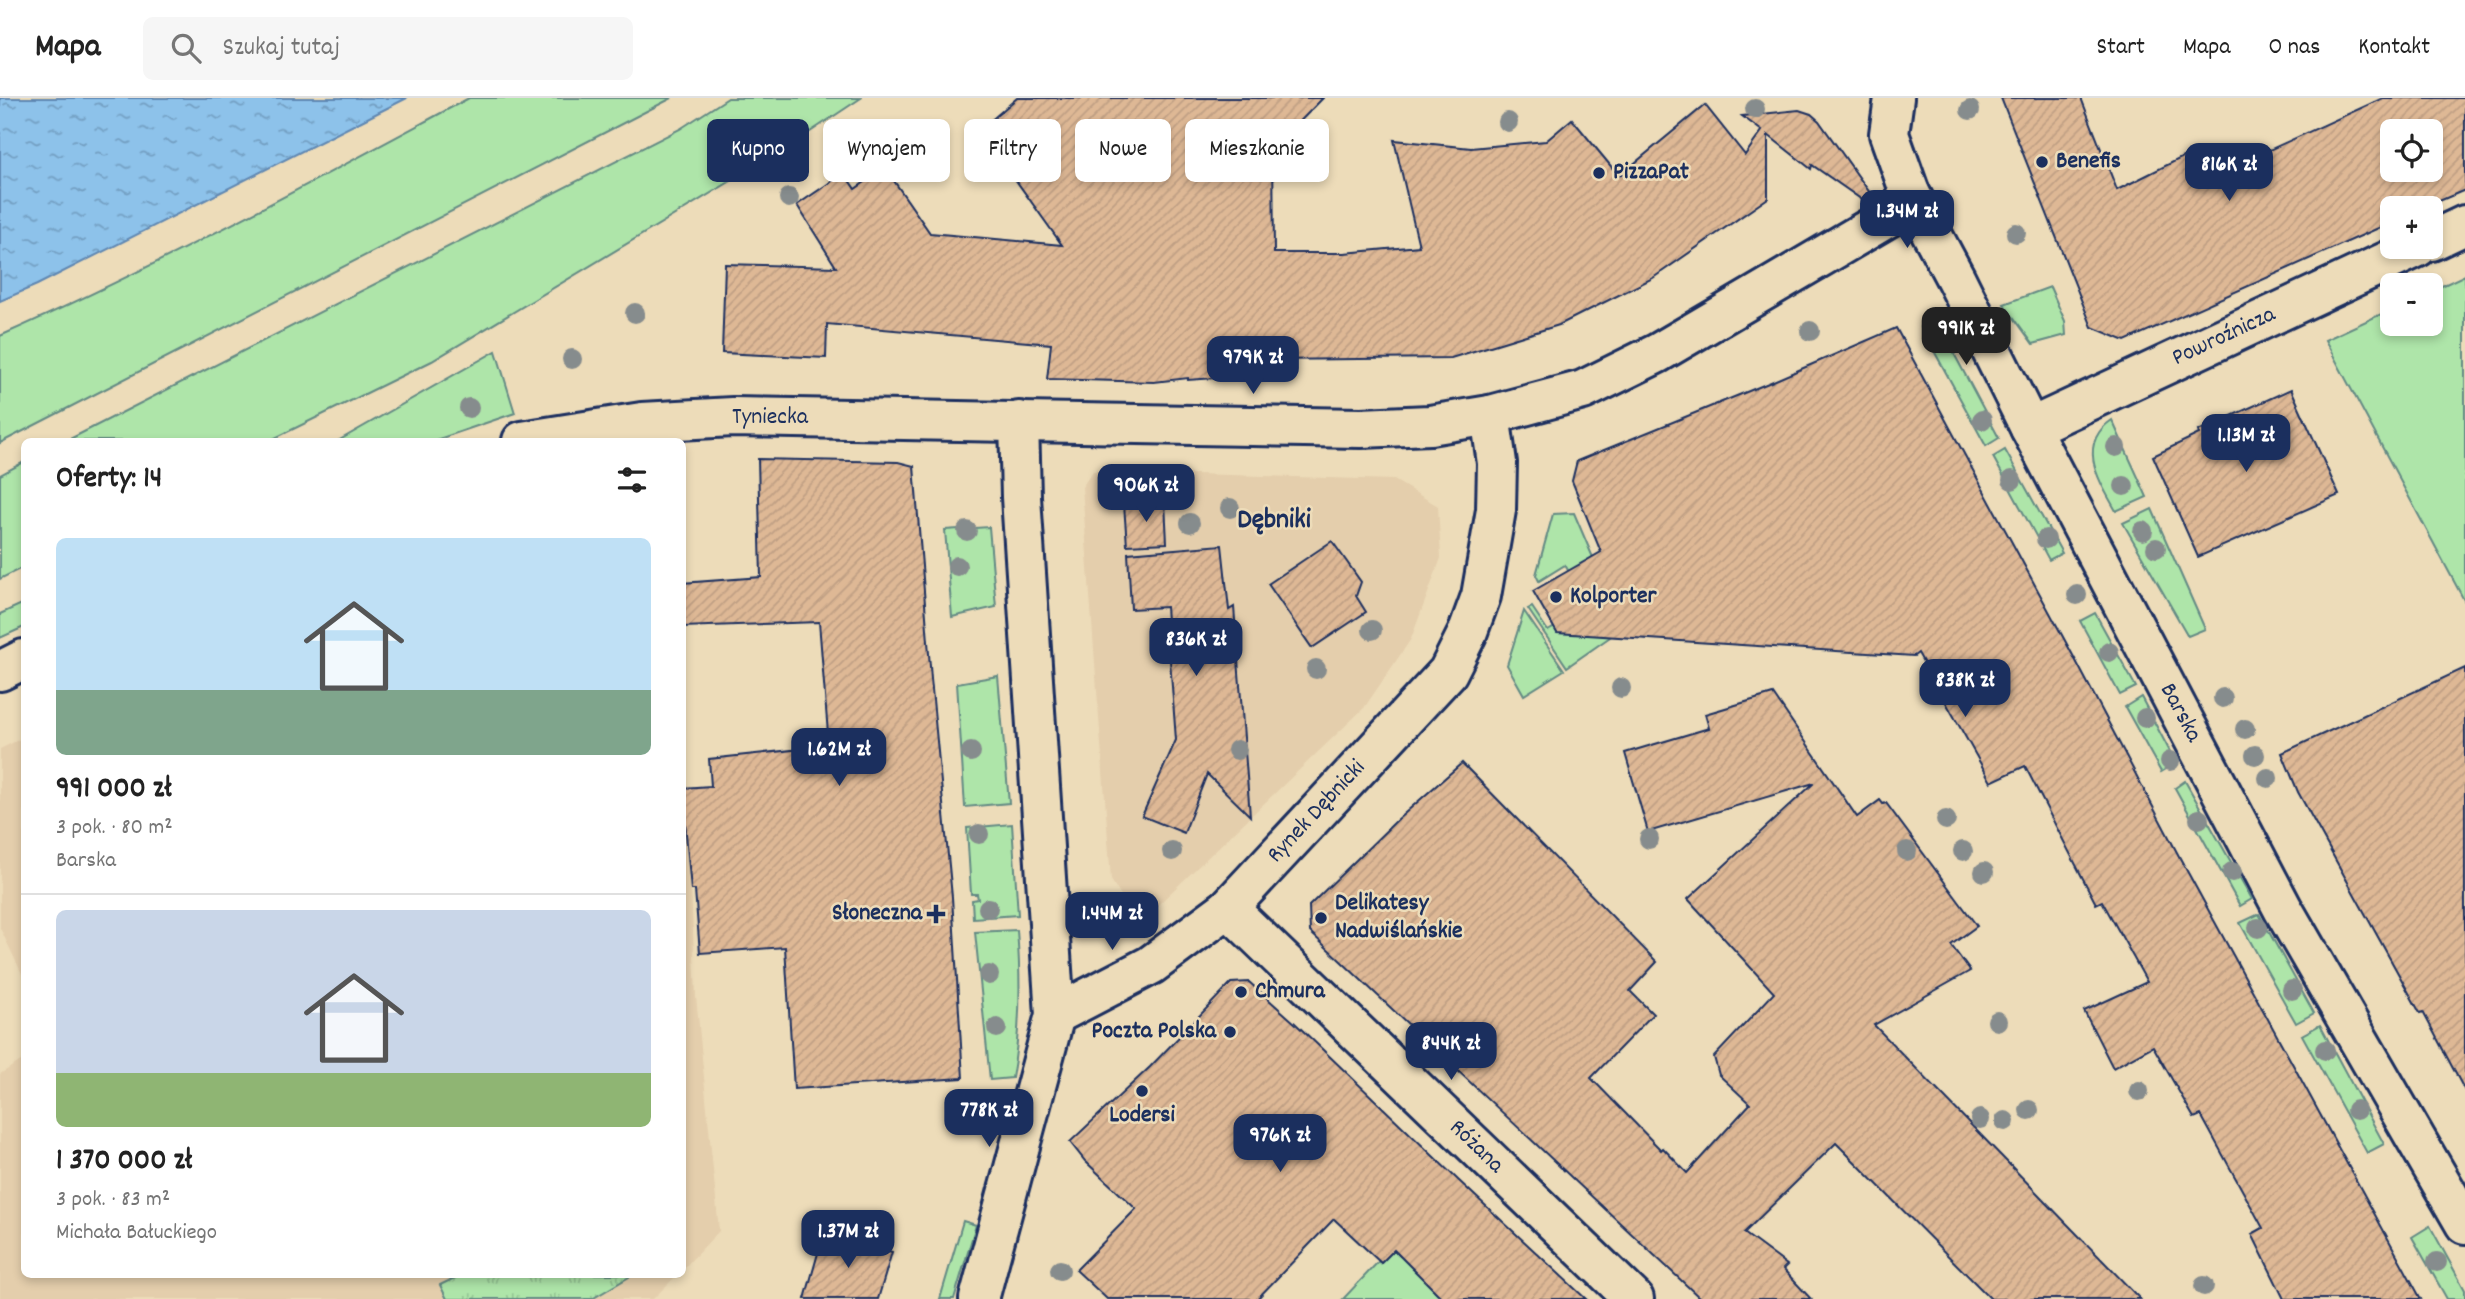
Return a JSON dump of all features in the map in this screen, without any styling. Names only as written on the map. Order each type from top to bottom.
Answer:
[{"type":"street","name":"Barska","points":[[1891,116],[1910,193],[2030,428],[2283,909],[2465,1224]]},
{"type":"street","points":[[979,1299],[1055,1015],[1021,497],[1019,421],[1361,428],[1430,425],[1490,415],[1583,390],[1658,353],[1894,214],[1910,193]]},
{"type":"street","points":[[2443,235],[2465,225]]},
{"type":"street","name":"Powroźnicza","points":[[2030,428],[2392,259]]},
{"type":"street","name":"Rynek Dębnicki","points":[[1055,1015],[1151,965],[1228,908],[1448,672],[1467,634],[1480,596],[1496,510],[1497,463],[1490,415]]},
{"type":"street","name":"Tyniecka","points":[[541,438],[642,422],[733,417],[1019,421]]},
{"type":"street","points":[[0,671],[21,660]]},
{"type":"street","name":"Różana","points":[[1228,908],[1634,1299]]},
{"type":"shaded area","points":[[1093,471],[1394,480],[1438,506],[1441,558],[1411,639],[1364,708],[1138,924],[1111,880],[1082,487]]},
{"type":"shaded area","points":[[21,738],[21,972],[0,928],[0,749]]},
{"type":"shaded area","points":[[686,843],[696,996],[719,1231],[686,1266]]},
{"type":"shaded area","points":[[21,1061],[21,1278],[674,1278],[653,1299],[0,1299],[0,1074]]},
{"type":"green space","points":[[469,98],[672,98],[0,443],[0,336],[178,251]]},
{"type":"green space","points":[[728,98],[861,98],[830,119],[823,119],[823,123],[809,133],[809,119],[707,119],[707,182],[729,182],[432,361],[275,438],[72,438],[680,129]]},
{"type":"green space","points":[[2465,275],[2465,602],[2325,340],[2380,315],[2380,336],[2443,336],[2443,285]]},
{"type":"green space","points":[[2050,287],[2065,321],[2066,335],[2033,344],[2004,304]]},
{"type":"green space","points":[[1935,318],[1999,438],[1986,446],[1921,327]]},
{"type":"green space","points":[[496,351],[515,413],[442,438],[343,438]]},
{"type":"green space","points":[[2112,420],[2147,497],[2116,511],[2098,476],[2093,452],[2101,430]]},
{"type":"green space","points":[[2005,450],[2062,553],[2049,560],[1993,457]]},
{"type":"green space","points":[[21,464],[21,568],[0,579],[0,475]]},
{"type":"green space","points":[[2152,509],[2205,629],[2188,636],[2123,523]]},
{"type":"green space","points":[[1574,513],[1623,628],[1567,667],[1528,609],[1532,607],[1548,631],[1575,615],[1581,593],[1565,565],[1539,581],[1536,575],[1553,514]]},
{"type":"green space","points":[[989,527],[996,607],[952,617],[945,530]]},
{"type":"green space","points":[[21,604],[21,628],[0,638],[0,614]]},
{"type":"green space","points":[[1524,611],[1564,670],[1524,695],[1507,665]]},
{"type":"green space","points":[[2095,613],[2136,687],[2120,695],[2080,621]]},
{"type":"green space","points":[[998,676],[1009,803],[965,807],[957,683]]},
{"type":"green space","points":[[2141,697],[2176,763],[2161,772],[2125,707]]},
{"type":"green space","points":[[2185,781],[2252,899],[2240,906],[2175,788]]},
{"type":"green space","points":[[1012,824],[1018,915],[973,918],[972,900],[978,899],[977,894],[971,894],[967,828]]},
{"type":"green space","points":[[2259,914],[2314,1013],[2296,1023],[2240,923]]},
{"type":"green space","points":[[1017,930],[1019,1004],[1012,1078],[990,1080],[975,932]]},
{"type":"green space","points":[[2320,1025],[2384,1144],[2367,1153],[2302,1035]]},
{"type":"green space","points":[[963,1221],[976,1225],[954,1299],[940,1299]]},
{"type":"green space","points":[[2430,1226],[2465,1290],[2465,1299],[2447,1299],[2412,1237]]},
{"type":"green space","points":[[1394,1250],[1443,1299],[1343,1299],[1379,1261],[1381,1263]]},
{"type":"green space","points":[[455,1278],[627,1278],[592,1299],[447,1299],[440,1285]]},
{"type":"water","points":[[0,98],[407,98],[37,285],[0,301]]},
{"type":"building","points":[[1017,98],[1323,98],[1302,119],[1185,119],[1185,182],[1273,182],[1274,253],[1344,253],[1419,246],[1394,140],[1471,148],[1546,141],[1572,119],[1619,176],[1705,105],[1745,155],[1762,131],[1742,116],[1799,110],[1811,114],[1819,121],[1875,200],[1868,204],[1812,165],[1811,169],[1768,135],[1768,198],[1653,278],[1559,325],[1451,358],[1266,360],[1268,369],[1229,374],[1229,377],[1154,382],[1047,379],[1051,344],[827,324],[826,358],[722,353],[725,264],[836,267],[797,205],[831,182],[850,182],[855,189],[865,182],[895,182],[930,233],[1062,245],[1017,182],[1061,182],[1061,119],[993,119]]},
{"type":"building","points":[[2001,98],[2081,98],[2117,190],[2195,151],[2208,178],[2383,98],[2465,98],[2465,190],[2443,199],[2443,196],[2380,196],[2380,227],[2125,341],[2092,327]]},
{"type":"building","points":[[1896,328],[2181,860],[2421,1299],[2284,1299],[2252,1234],[2263,1228],[2201,1115],[2194,1118],[2153,1046],[2113,1068],[2084,1011],[2147,982],[2102,901],[2096,904],[2025,766],[1991,782],[1918,653],[1914,656],[1557,633],[1533,591],[1601,552],[1572,481],[1577,461]]},
{"type":"building","points":[[2291,389],[2339,495],[2198,557],[2153,456],[2199,434],[2198,431]]},
{"type":"building","points":[[758,459],[898,462],[914,466],[952,897],[963,1078],[794,1089],[785,947],[700,953],[695,890],[691,890],[686,833],[686,788],[711,786],[709,759],[829,746],[819,622],[686,627],[686,583],[761,577]]},
{"type":"building","points":[[1165,502],[1167,543],[1127,545],[1124,505]]},
{"type":"building","points":[[1332,541],[1361,582],[1356,596],[1366,612],[1312,648],[1268,584]]},
{"type":"building","points":[[1222,545],[1229,610],[1234,607],[1250,816],[1207,774],[1184,833],[1142,816],[1176,740],[1166,607],[1131,609],[1128,553]]},
{"type":"building","points":[[2465,668],[2465,1091],[2298,792],[2282,753]]},
{"type":"building","points":[[1773,694],[1857,817],[1880,800],[1883,804],[1886,803],[1977,926],[1951,945],[1970,971],[1874,1025],[2140,1299],[1991,1299],[1836,1143],[1744,1233],[1787,1265],[1783,1269],[1811,1299],[1701,1299],[1310,932],[1309,906],[1397,820],[1462,763],[1657,962],[1630,991],[1653,1014],[1591,1078],[1687,1173],[1750,1104],[1719,1075],[1714,1057],[1774,993],[1688,899],[1814,783],[1648,832],[1625,753],[1709,728],[1705,714]]},
{"type":"building","points":[[1249,982],[1586,1299],[1443,1299],[1394,1250],[1381,1263],[1334,1219],[1257,1299],[1107,1299],[1076,1270],[1136,1209],[1085,1161],[1070,1142],[1150,1067],[1231,983]]},
{"type":"building","points":[[824,1232],[892,1252],[878,1299],[805,1299]]},
{"type":"place","name":"Benefis","points":[[2042,162]]},
{"type":"place","name":"PizzaPat","points":[[1599,173]]},
{"type":"place","name":"Kolporter","points":[[1556,597]]},
{"type":"place","name":"Słoneczna","points":[[936,914]]},
{"type":"place","name":"Delikatesy Nadwiślańskie","points":[[1321,918]]},
{"type":"place","name":"Chmura","points":[[1241,992]]},
{"type":"place","name":"Poczta Polska","points":[[1230,1032]]},
{"type":"place","name":"Lodersi","points":[[1142,1091]]},
{"type":"district","name":"Dębniki","points":[[1274,522]]}]
